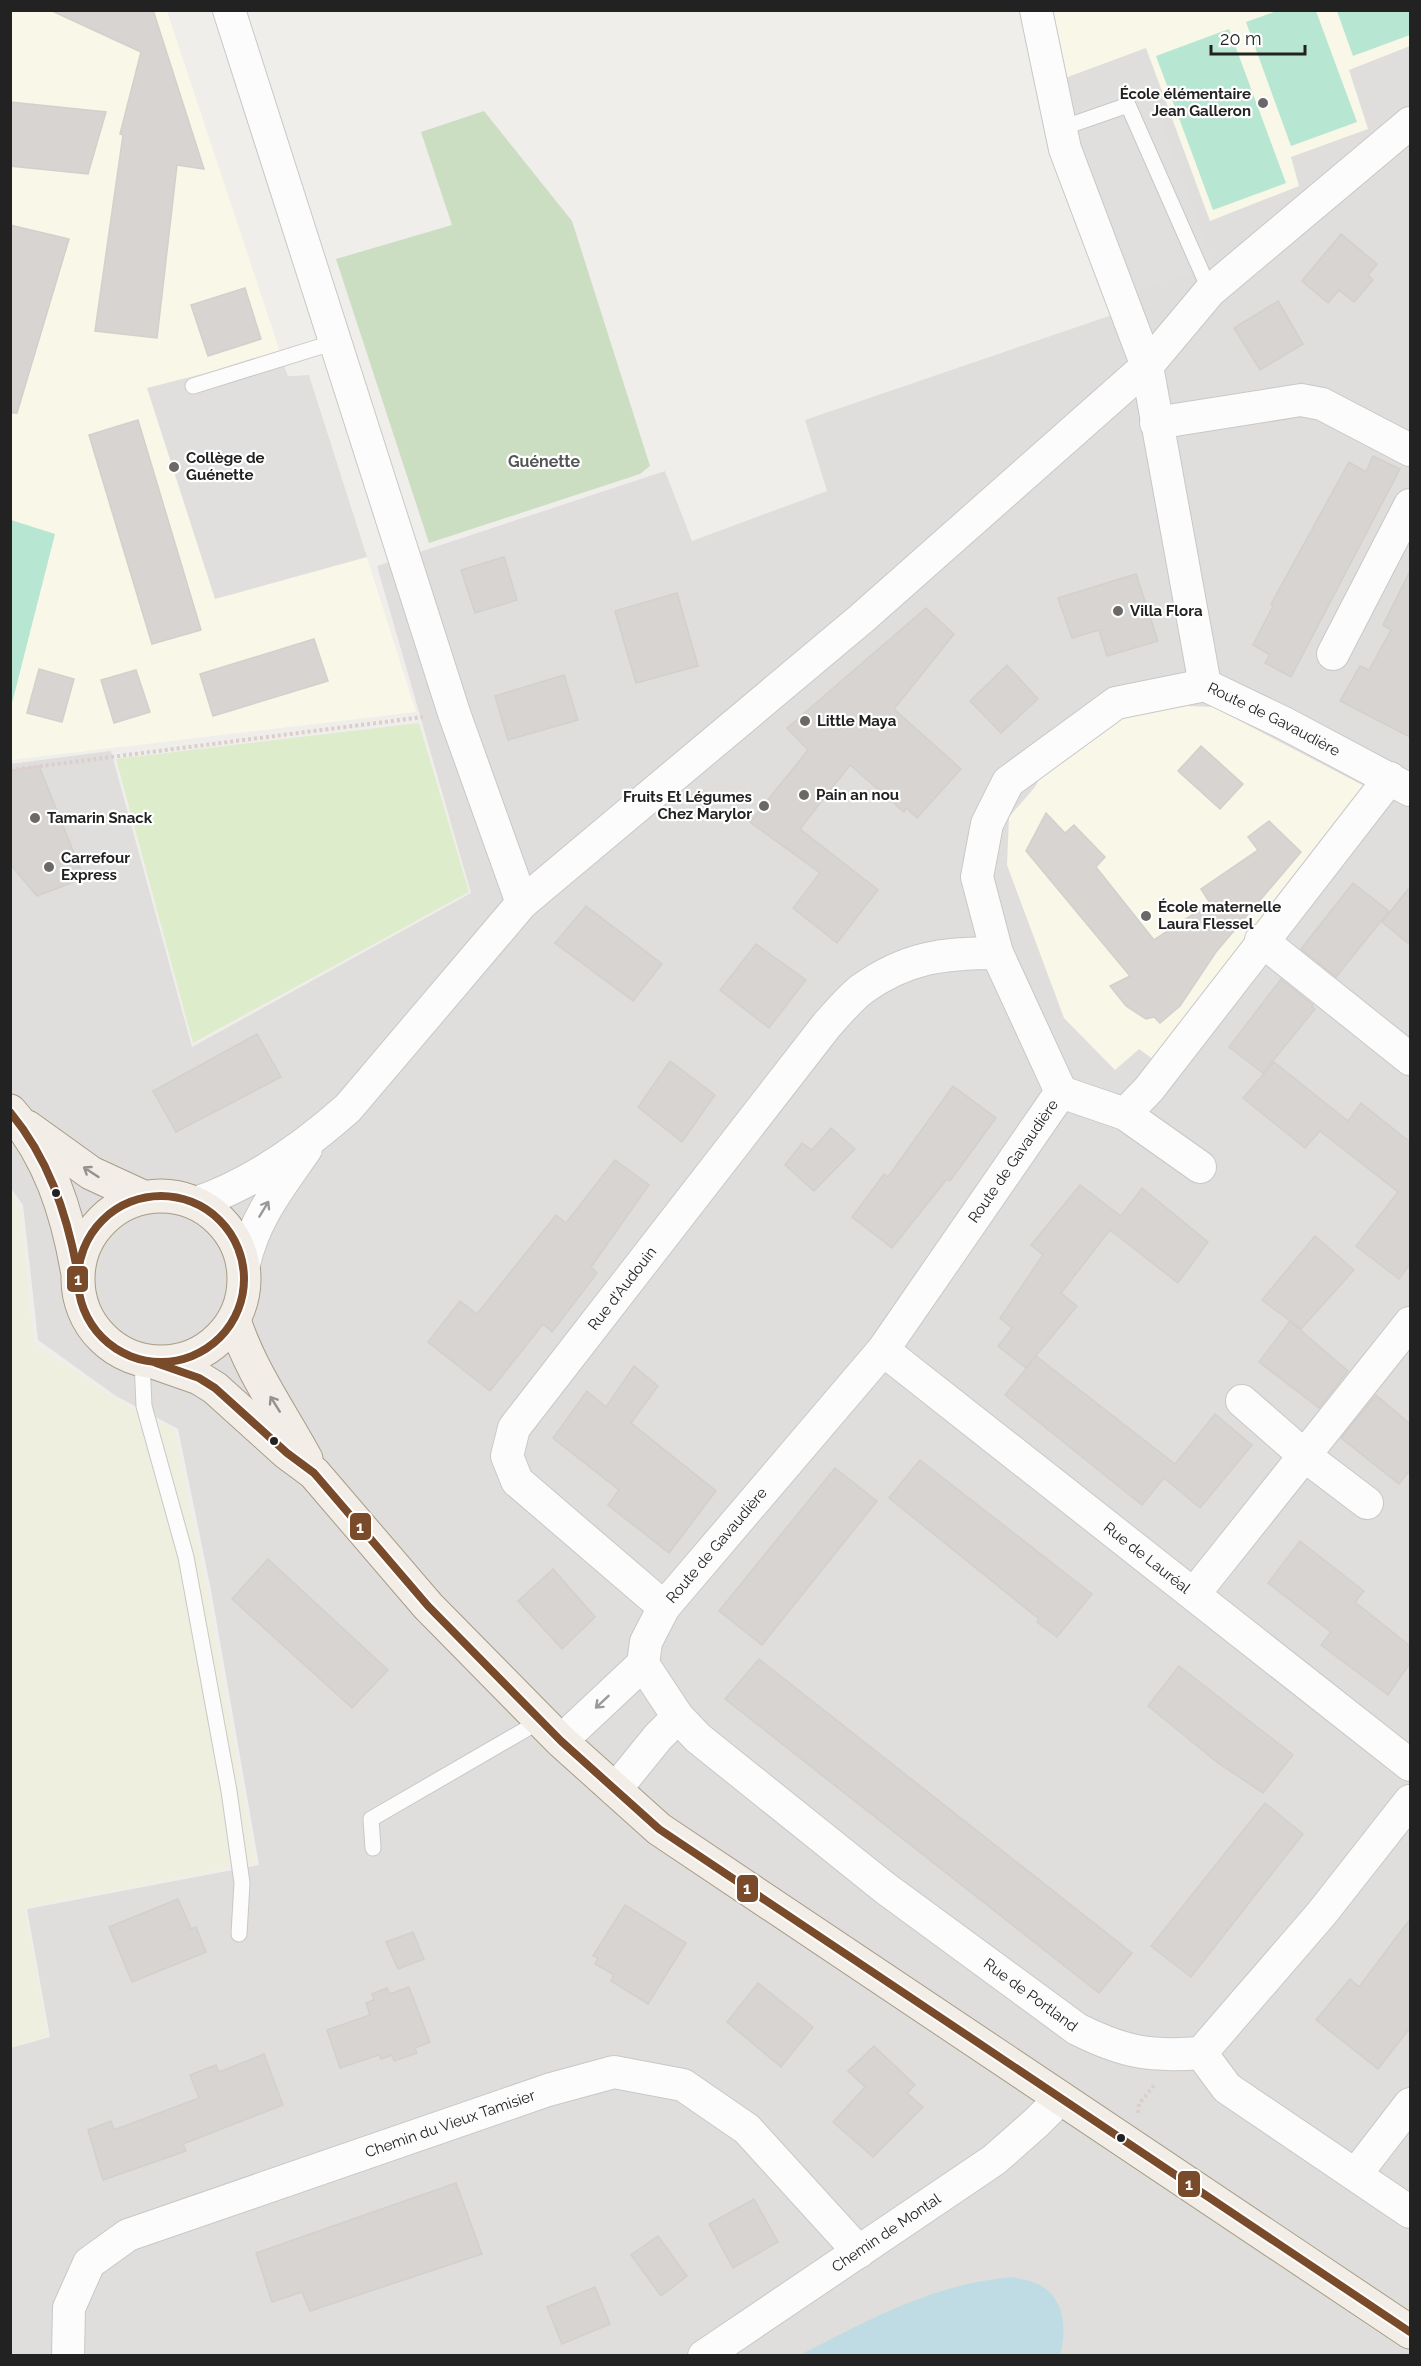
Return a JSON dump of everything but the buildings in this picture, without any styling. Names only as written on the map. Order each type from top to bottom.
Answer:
[{"type":"main road","points":[[16,1117],[91,1173],[143,1197]]},
{"type":"main road","points":[[16,1117],[61,1198],[77,1269],[79,1296],[88,1322],[106,1343],[129,1357],[149,1361],[199,1378],[215,1388],[287,1453],[314,1473]]},
{"type":"main road","points":[[77,1269],[85,1244],[99,1223],[119,1207],[143,1197],[170,1196],[196,1203],[213,1214],[227,1228],[238,1245],[244,1264],[245,1283],[234,1320],[209,1348],[193,1357],[175,1362],[149,1361]]},
{"type":"main road","points":[[234,1320],[243,1348],[254,1370],[314,1473],[428,1606],[550,1731],[615,1790],[677,1842],[1410,2332]]},
{"type":"street","points":[[229,10],[454,713],[522,903]]},
{"type":"street","points":[[1036,10],[1065,149],[1147,366],[1205,685]]},
{"type":"street","points":[[196,1203],[235,1188],[315,1137],[348,1108],[522,903],[861,619],[1147,366],[1210,291],[1410,123]]},
{"type":"street","points":[[1156,423],[1301,400],[1322,404],[1410,450]]},
{"type":"street","points":[[1333,654],[1410,505]]},
{"type":"street","name":"Route de Gavaudière","points":[[643,1664],[646,1642],[664,1607],[884,1350],[1061,1092],[997,953],[977,877],[987,824],[1008,782],[1116,703],[1205,685],[1405,785]]},
{"type":"street","points":[[1125,1114],[1149,1089],[1262,940],[1405,785]]},
{"type":"street","points":[[1262,940],[1410,1059]]},
{"type":"street","name":"Rue d'Audouin","points":[[664,1607],[517,1481],[507,1456],[513,1428],[826,1026],[860,990],[898,967],[947,953],[997,953]]},
{"type":"street","points":[[1061,1092],[1125,1114],[1200,1167]]},
{"type":"street","points":[[244,1264],[251,1234],[263,1211],[315,1137]]},
{"type":"street","points":[[1194,1594],[1410,1323]]},
{"type":"street","name":"Rue de Lauréal","points":[[884,1350],[1410,1765]]},
{"type":"street","points":[[1242,1401],[1305,1456],[1367,1503]]},
{"type":"street","points":[[550,1731],[643,1664]]},
{"type":"street","name":"Rue de Portland","points":[[643,1664],[678,1717],[698,1738],[885,1888],[1077,2029],[1112,2046],[1148,2054],[1189,2054]]},
{"type":"street","points":[[615,1790],[658,1737],[678,1717]]},
{"type":"street","points":[[1410,1801],[1322,1913],[1189,2054],[1227,2088],[1410,2212]]},
{"type":"street","name":"Chemin du Vieux Tamisier","points":[[68,2355],[69,2308],[89,2263],[128,2235],[548,2090],[614,2072],[683,2085],[747,2129],[859,2252]]},
{"type":"street","name":"Chemin de Montal","points":[[704,2355],[994,2160],[1061,2098]]},
{"type":"street","points":[[1356,2174],[1410,2104]]},
{"type":"lane","points":[[1062,128],[1128,105],[1210,291]]},
{"type":"lane","points":[[193,386],[335,342]]},
{"type":"lane","points":[[149,1361],[144,1406],[186,1557],[229,1791],[242,1883],[239,1934]]},
{"type":"lane","points":[[373,1848],[371,1819],[550,1731]]},
{"type":"path","points":[[10,770],[454,713]]},
{"type":"path","points":[[1137,2116],[1139,2104],[1189,2054]]},
{"type":"shaded area","name":"Collège de Guénette","points":[[10,11],[167,11],[288,376],[309,375],[416,712],[11,760]]},
{"type":"shaded area","points":[[1024,11],[1410,11],[1410,2355],[11,2355],[11,2048],[50,2037],[27,1909],[259,1865],[211,1590],[178,1429],[116,1396],[38,1340],[23,1205],[10,1187],[10,764],[111,751],[192,1047],[471,893],[377,566],[665,471],[692,541],[827,491],[805,420],[1115,314]]},
{"type":"shaded area","name":"École élémentaire Jean Galleron","points":[[1044,11],[1410,11],[1410,46],[1349,70],[1368,129],[1291,157],[1299,186],[1210,221],[1146,48],[1065,78]]},
{"type":"shaded area","points":[[1147,79],[1214,266],[1134,292],[1070,114]]},
{"type":"shaded area","points":[[280,354],[288,376],[309,375],[367,557],[215,599],[147,388]]},
{"type":"shaded area","name":"École maternelle Laura Flessel","points":[[1186,706],[1213,707],[1368,788],[1154,1060],[1139,1049],[1115,1070],[1064,1018],[1007,865],[1009,817],[1035,787],[1045,769],[1095,730],[1129,715]]},
{"type":"green space","points":[[1277,11],[1316,11],[1357,122],[1291,146],[1246,22]]},
{"type":"green space","points":[[1337,11],[1410,11],[1410,35],[1353,56]]},
{"type":"green space","points":[[1229,29],[1286,183],[1213,210],[1156,56]]},
{"type":"green space","points":[[484,111],[572,221],[650,466],[640,474],[429,543],[336,259],[452,225],[421,132]]},
{"type":"green space","points":[[10,520],[55,534],[11,707]]},
{"type":"green space","points":[[419,723],[469,892],[193,1043],[116,759]]},
{"type":"green space","points":[[10,1192],[20,1206],[34,1344],[115,1399],[174,1429],[207,1591],[255,1863],[25,1908],[48,2036],[11,2047]]},
{"type":"water","points":[[1013,2277],[1040,2285],[1055,2298],[1063,2326],[1060,2355],[800,2355],[877,2316],[929,2295],[984,2281]]},
{"type":"transit line","name":"1","points":[[10,1112],[35,1148],[54,1186],[67,1226],[77,1269]]},
{"type":"transit line","name":"1","points":[[161,1196],[177,1197],[193,1202],[220,1220],[238,1247],[243,1263],[244,1279],[243,1295],[238,1311],[220,1338],[193,1356],[177,1361],[161,1362],[145,1361],[129,1356],[102,1338],[84,1311],[79,1295],[78,1279],[79,1263],[84,1247],[102,1220],[129,1202],[145,1197],[161,1196]]},
{"type":"transit line","name":"1","points":[[156,1363],[199,1378],[215,1388],[287,1453],[314,1473],[428,1606],[561,1741],[659,1829],[1410,2332]]},
{"type":"place","name":"École élémentaire Jean Galleron","points":[[1263,103]]},
{"type":"place","name":"Collège de Guénette","points":[[174,467]]},
{"type":"place","name":"Villa Flora","points":[[1118,611]]},
{"type":"place","name":"Little Maya","points":[[805,721]]},
{"type":"place","name":"Pain an nou","points":[[804,795]]},
{"type":"place","name":"Fruits Et Légumes Chez Marylor","points":[[764,806]]},
{"type":"place","name":"Tamarin Snack","points":[[35,818]]},
{"type":"place","name":"Carrefour Express","points":[[49,867]]},
{"type":"place","name":"École maternelle Laura Flessel","points":[[1146,916]]},
{"type":"district","name":"Guénette","points":[[544,461]]}]
